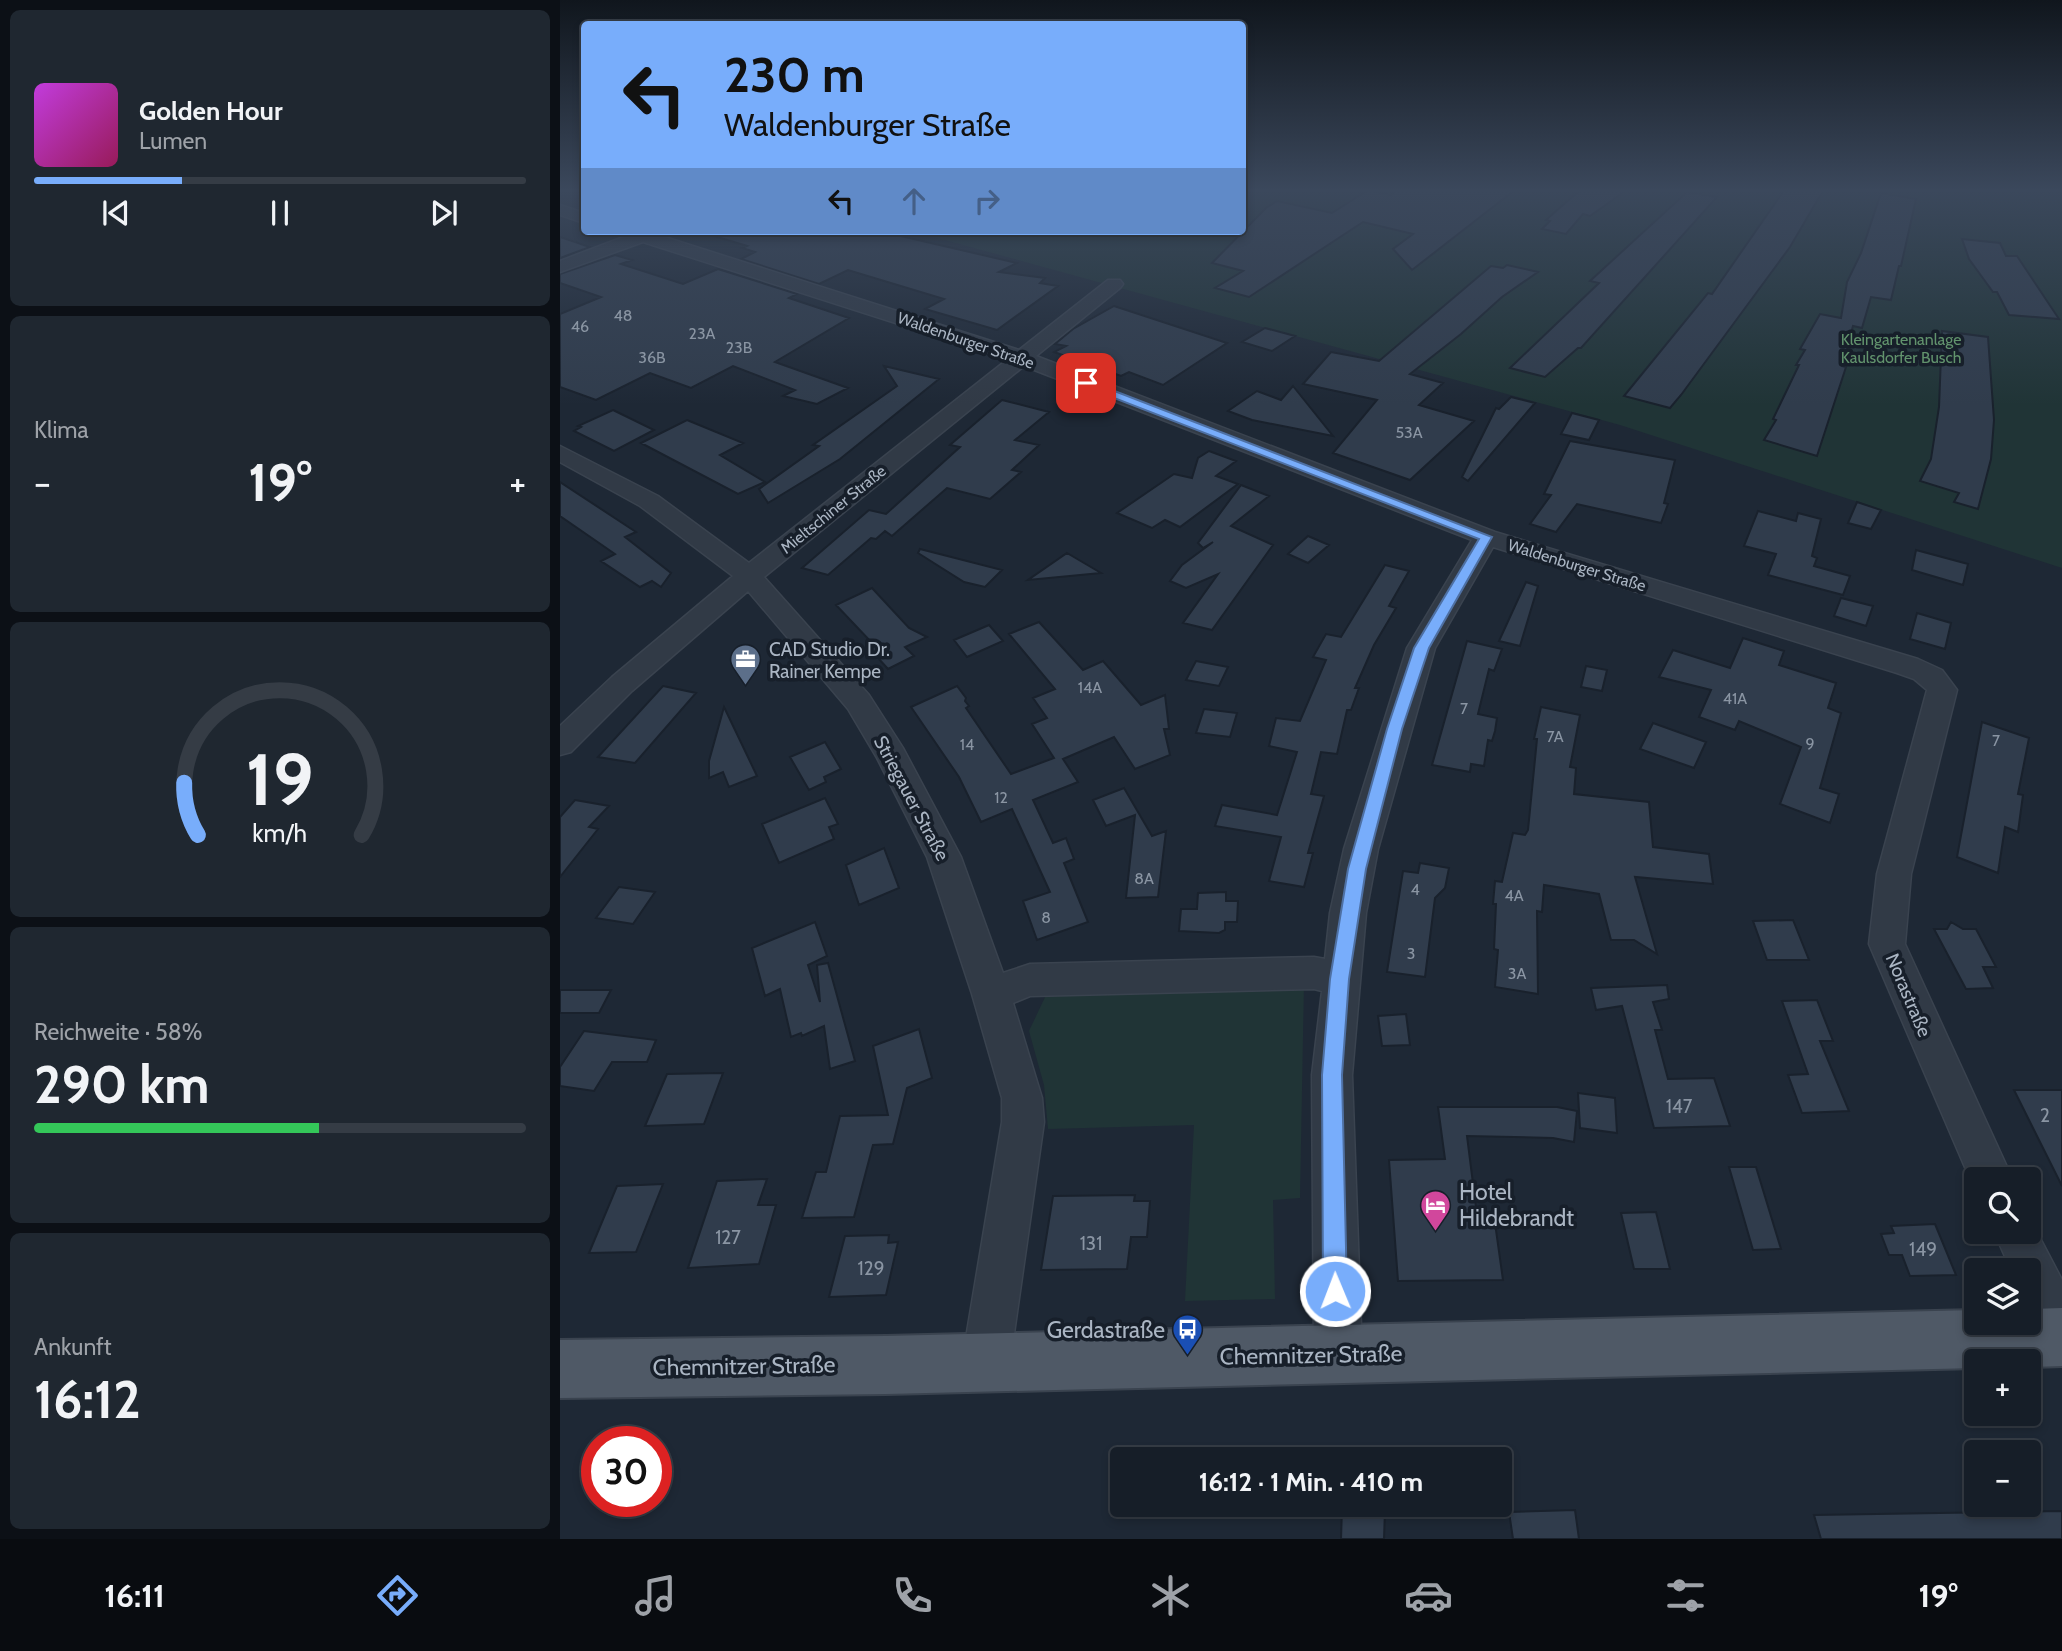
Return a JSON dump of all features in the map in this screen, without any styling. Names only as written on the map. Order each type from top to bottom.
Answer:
[{"type":"main road","name":"Chemnitzer Straße","points":[[560,1369],[986,1362],[2062,1335]]},
{"type":"street","name":"Waldenburger Straße","points":[[717,261],[1019,358],[1486,537],[1923,671],[1937,680]]},
{"type":"street","name":"Mieltschiner Straße","points":[[560,744],[622,684],[749,576],[1114,284]]},
{"type":"street","name":"Striegauer Straße","points":[[560,453],[649,501],[749,576],[859,702],[892,756],[944,857],[991,994],[1022,1098],[1023,1122],[986,1362]]},
{"type":"street","points":[[1338,1354],[1332,1075],[1340,979],[1361,849],[1406,692],[1422,648],[1486,537]]},
{"type":"street","name":"Norastraße","points":[[1937,680],[1942,690],[1896,856],[1887,915],[1887,944],[1986,1167]]},
{"type":"street","points":[[991,994],[1030,980],[1314,973],[1340,979]]},
{"type":"street","points":[[2021,1244],[2062,1335]]},
{"type":"green space","name":"Kleingartenanlage Kaulsdorfer Busch","points":[[1021,261],[2062,261],[2062,568],[1620,425]]},
{"type":"green space","points":[[1304,983],[1300,1198],[1273,1200],[1275,1299],[1185,1301],[1194,1125],[1048,1129],[1044,1085],[1029,1031],[1047,993]]},
{"type":"building","points":[[598,261],[630,261],[621,264],[683,284],[718,269],[797,294],[789,298],[849,318],[775,362],[848,388],[817,404],[783,396],[795,390],[733,366],[691,388],[650,373],[596,400],[560,387],[560,314],[601,297],[560,283],[560,274]]},
{"type":"building","points":[[747,261],[1008,261],[1017,263],[999,272],[1045,278],[1040,283],[1058,286],[997,330],[925,309],[944,299],[848,270],[819,284]]},
{"type":"building","points":[[1214,261],[1304,261],[1249,297],[1215,288],[1243,271],[1212,263]]},
{"type":"building","points":[[1404,261],[1424,261],[1412,270]]},
{"type":"building","points":[[1612,261],[1660,261],[1581,348],[1545,377],[1510,368],[1599,283],[1590,281]]},
{"type":"building","points":[[1735,261],[1780,261],[1670,408],[1624,396],[1708,293],[1712,294]]},
{"type":"building","points":[[1857,261],[1902,261],[1891,300],[1871,297],[1862,328],[1853,326],[1842,366],[1846,367],[1817,456],[1764,440],[1776,420],[1773,419],[1805,350],[1800,349],[1820,314],[1841,318],[1847,282]]},
{"type":"building","points":[[1970,261],[2020,261],[2059,319],[2009,315],[1997,292],[1993,292]]},
{"type":"building","points":[[1507,265],[1538,272],[1502,297],[1410,374],[1443,383],[1419,405],[1474,421],[1410,480],[1333,453],[1377,400],[1303,384],[1331,352],[1379,361],[1491,266],[1503,268]]},
{"type":"building","points":[[1114,306],[1227,343],[1163,385],[1129,372],[1121,376],[1054,352],[1066,346],[1055,344],[1073,329]]},
{"type":"building","points":[[1265,328],[1295,336],[1272,351],[1242,342]]},
{"type":"building","points":[[1942,331],[1988,337],[1994,420],[1991,459],[1978,509],[1954,502],[1959,493],[1920,481],[1931,459],[1939,407]]},
{"type":"building","points":[[884,366],[939,379],[840,459],[768,503],[759,489],[819,446],[813,445],[897,386]]},
{"type":"building","points":[[1293,386],[1333,436],[1252,420],[1228,411],[1257,391],[1281,400]]},
{"type":"building","points":[[1511,397],[1535,403],[1468,481],[1462,477],[1496,408],[1499,409]]},
{"type":"building","points":[[1002,400],[1049,412],[1015,440],[1039,445],[1012,470],[1021,472],[990,499],[947,488],[892,536],[885,531],[876,539],[871,538],[828,575],[802,568],[869,510],[886,514],[960,447],[950,445]]},
{"type":"building","points":[[613,410],[654,430],[614,451],[574,431],[581,427],[578,426]]},
{"type":"building","points":[[1572,413],[1599,420],[1589,440],[1561,434]]},
{"type":"building","points":[[687,420],[743,443],[720,455],[765,482],[738,494],[641,443]]},
{"type":"building","points":[[1570,441],[1675,460],[1664,503],[1668,504],[1661,523],[1577,504],[1556,532],[1530,524],[1551,495],[1544,494]]},
{"type":"building","points":[[1209,451],[1236,461],[1216,476],[1238,484],[1180,527],[1165,520],[1152,528],[1117,513],[1174,474],[1192,478],[1198,458]]},
{"type":"building","points":[[560,482],[636,532],[625,537],[671,573],[661,587],[652,581],[640,587],[601,561],[615,554],[560,516]]},
{"type":"building","points":[[1241,485],[1269,496],[1231,526],[1273,545],[1212,630],[1183,623],[1218,574],[1186,588],[1170,581],[1182,565],[1213,542],[1203,548],[1198,543]]},
{"type":"building","points":[[1857,502],[1881,510],[1871,529],[1848,523]]},
{"type":"building","points":[[1758,511],[1796,521],[1798,513],[1821,519],[1812,556],[1817,558],[1814,566],[1850,576],[1843,595],[1768,575],[1776,554],[1744,546]]},
{"type":"building","points":[[1308,536],[1329,545],[1308,563],[1288,554]]},
{"type":"building","points":[[920,549],[1002,570],[985,587],[964,582],[918,553]]},
{"type":"building","points":[[1916,550],[1968,564],[1963,585],[1912,570]]},
{"type":"building","points":[[1067,553],[1101,573],[1028,580]]},
{"type":"building","points":[[1385,565],[1409,571],[1389,606],[1396,608],[1374,645],[1355,688],[1359,688],[1351,710],[1347,710],[1337,754],[1321,752],[1311,794],[1324,796],[1308,853],[1313,853],[1304,887],[1269,881],[1281,837],[1215,826],[1222,805],[1277,815],[1297,752],[1269,746],[1276,718],[1300,721],[1326,660],[1313,657],[1326,634],[1341,637]]},
{"type":"building","points":[[1526,582],[1538,586],[1520,646],[1499,641]]},
{"type":"building","points":[[872,588],[909,628],[927,637],[905,647],[914,656],[888,669],[869,648],[875,646],[836,605]]},
{"type":"building","points":[[1841,598],[1873,606],[1866,626],[1834,616]]},
{"type":"building","points":[[1917,613],[1951,623],[1945,649],[1910,639]]},
{"type":"building","points":[[1039,622],[1083,670],[1103,661],[1141,705],[1165,695],[1169,729],[1164,729],[1170,755],[1135,769],[1114,737],[1063,759],[1078,782],[1033,800],[1053,843],[1066,838],[1074,859],[1064,863],[1088,922],[1037,940],[1023,901],[1050,892],[1012,809],[981,822],[959,777],[911,707],[957,686],[966,698],[969,706],[966,708],[1011,774],[1054,758],[1032,724],[1047,718],[1033,698],[1055,689],[1009,634]]},
{"type":"building","points":[[989,625],[1003,641],[967,657],[954,640]]},
{"type":"building","points":[[1743,638],[1784,651],[1779,665],[1836,683],[1828,708],[1841,713],[1820,788],[1839,794],[1830,823],[1780,804],[1801,747],[1739,721],[1735,730],[1699,717],[1711,690],[1659,677],[1673,650],[1730,668]]},
{"type":"building","points":[[1467,641],[1502,649],[1494,671],[1489,669],[1478,714],[1497,718],[1495,731],[1492,741],[1488,740],[1484,766],[1471,764],[1470,772],[1432,765]]},
{"type":"building","points":[[1196,661],[1228,667],[1219,686],[1186,680]]},
{"type":"building","points":[[1586,666],[1607,670],[1602,691],[1581,687]]},
{"type":"building","points":[[663,686],[696,693],[635,763],[598,757]]},
{"type":"building","points":[[724,707],[757,776],[729,787],[723,772],[709,778],[709,761]]},
{"type":"building","points":[[1541,707],[1580,715],[1570,767],[1576,768],[1574,794],[1649,802],[1653,847],[1709,854],[1713,884],[1635,877],[1657,954],[1634,940],[1611,940],[1599,894],[1544,885],[1542,912],[1537,911],[1538,994],[1495,987],[1498,950],[1494,949],[1496,904],[1493,904],[1495,881],[1502,882],[1513,833],[1525,835],[1528,830],[1537,739],[1534,739]]},
{"type":"building","points":[[1204,709],[1237,713],[1230,737],[1196,733]]},
{"type":"building","points":[[1982,722],[2029,738],[2018,794],[2023,795],[2018,832],[2005,827],[1998,873],[1957,857]]},
{"type":"building","points":[[1653,723],[1706,742],[1694,768],[1640,749]]},
{"type":"building","points":[[825,742],[841,769],[824,777],[826,782],[809,790],[790,757]]},
{"type":"building","points":[[1124,788],[1152,836],[1166,831],[1158,897],[1126,898],[1135,815],[1106,826],[1093,800]]},
{"type":"building","points":[[825,798],[838,824],[829,827],[834,839],[779,863],[762,824]]},
{"type":"building","points":[[575,800],[609,806],[589,827],[598,829],[560,877],[560,817]]},
{"type":"building","points":[[884,848],[899,888],[859,905],[846,865]]},
{"type":"building","points":[[1420,863],[1449,868],[1445,888],[1435,898],[1425,977],[1387,972],[1403,871],[1418,873]]},
{"type":"building","points":[[619,887],[655,892],[633,924],[596,918]]},
{"type":"building","points":[[1226,892],[1226,901],[1238,901],[1237,922],[1225,922],[1225,930],[1219,933],[1179,931],[1181,909],[1197,909],[1198,893]]},
{"type":"building","points":[[1793,920],[1809,960],[1767,960],[1753,921]]},
{"type":"building","points":[[815,922],[827,956],[808,965],[820,1002],[817,965],[828,963],[855,1061],[830,1069],[824,1026],[802,1036],[801,1033],[791,1037],[780,989],[765,996],[752,948]]},
{"type":"building","points":[[1951,922],[1963,929],[1976,929],[1996,967],[1983,967],[1993,988],[1966,989],[1934,929],[1947,929]]},
{"type":"building","points":[[1667,985],[1669,999],[1653,1002],[1662,1030],[1655,1030],[1668,1079],[1714,1078],[1730,1126],[1654,1128],[1622,1006],[1596,1010],[1591,988]]},
{"type":"building","points":[[560,990],[611,990],[599,1013],[560,1013]]},
{"type":"building","points":[[1817,1000],[1833,1041],[1820,1041],[1849,1111],[1802,1113],[1788,1075],[1808,1074],[1782,1001]]},
{"type":"building","points":[[1406,1014],[1410,1045],[1382,1046],[1378,1016]]},
{"type":"building","points":[[919,1029],[932,1078],[907,1088],[893,1144],[873,1145],[854,1217],[802,1218],[816,1172],[826,1172],[840,1116],[888,1115],[873,1046]]},
{"type":"building","points":[[584,1031],[656,1040],[647,1062],[612,1062],[594,1091],[560,1086],[560,1067]]},
{"type":"building","points":[[723,1073],[704,1124],[645,1126],[667,1074]]},
{"type":"building","points":[[2014,1090],[2062,1090],[2062,1186]]},
{"type":"building","points":[[1578,1093],[1615,1098],[1617,1133],[1580,1128]]},
{"type":"building","points":[[1438,1107],[1557,1107],[1577,1111],[1574,1142],[1553,1138],[1467,1136],[1478,1223],[1495,1223],[1503,1280],[1398,1281],[1389,1160],[1445,1159]]},
{"type":"building","points":[[1729,1167],[1756,1167],[1781,1249],[1753,1250]]},
{"type":"building","points":[[767,1179],[758,1205],[776,1205],[759,1264],[688,1268],[717,1181]]},
{"type":"building","points":[[663,1184],[636,1252],[589,1253],[617,1186]]},
{"type":"building","points":[[1135,1195],[1134,1201],[1150,1201],[1147,1237],[1131,1237],[1127,1269],[1041,1270],[1053,1196]]},
{"type":"building","points":[[1656,1212],[1670,1269],[1634,1269],[1621,1213]]},
{"type":"building","points":[[1935,1224],[1956,1275],[1910,1276],[1902,1255],[1889,1255],[1881,1234],[1894,1233],[1891,1226]]},
{"type":"building","points":[[889,1235],[888,1243],[898,1242],[886,1295],[829,1297],[845,1236]]},
{"type":"building","points":[[1575,1510],[1579,1539],[1513,1539],[1510,1517],[1512,1512]]},
{"type":"building","points":[[2041,1511],[2062,1511],[2062,1539],[1821,1539],[1814,1515],[1964,1513],[1964,1517],[2041,1517]]},
{"type":"building","points":[[1342,1517],[1385,1517],[1384,1539],[1341,1539]]},
{"type":"place","name":"CAD Studio Dr. Rainer Kempe","points":[[746,687]]},
{"type":"place","name":"Hotel Hildebrandt","points":[[1436,1232]]},
{"type":"place","name":"Gerdastraße","points":[[1188,1357]]},
{"type":"route","points":[[1086,383],[1486,537],[1422,648],[1406,692],[1361,849],[1348,913],[1332,1075],[1335,1291]]}]
